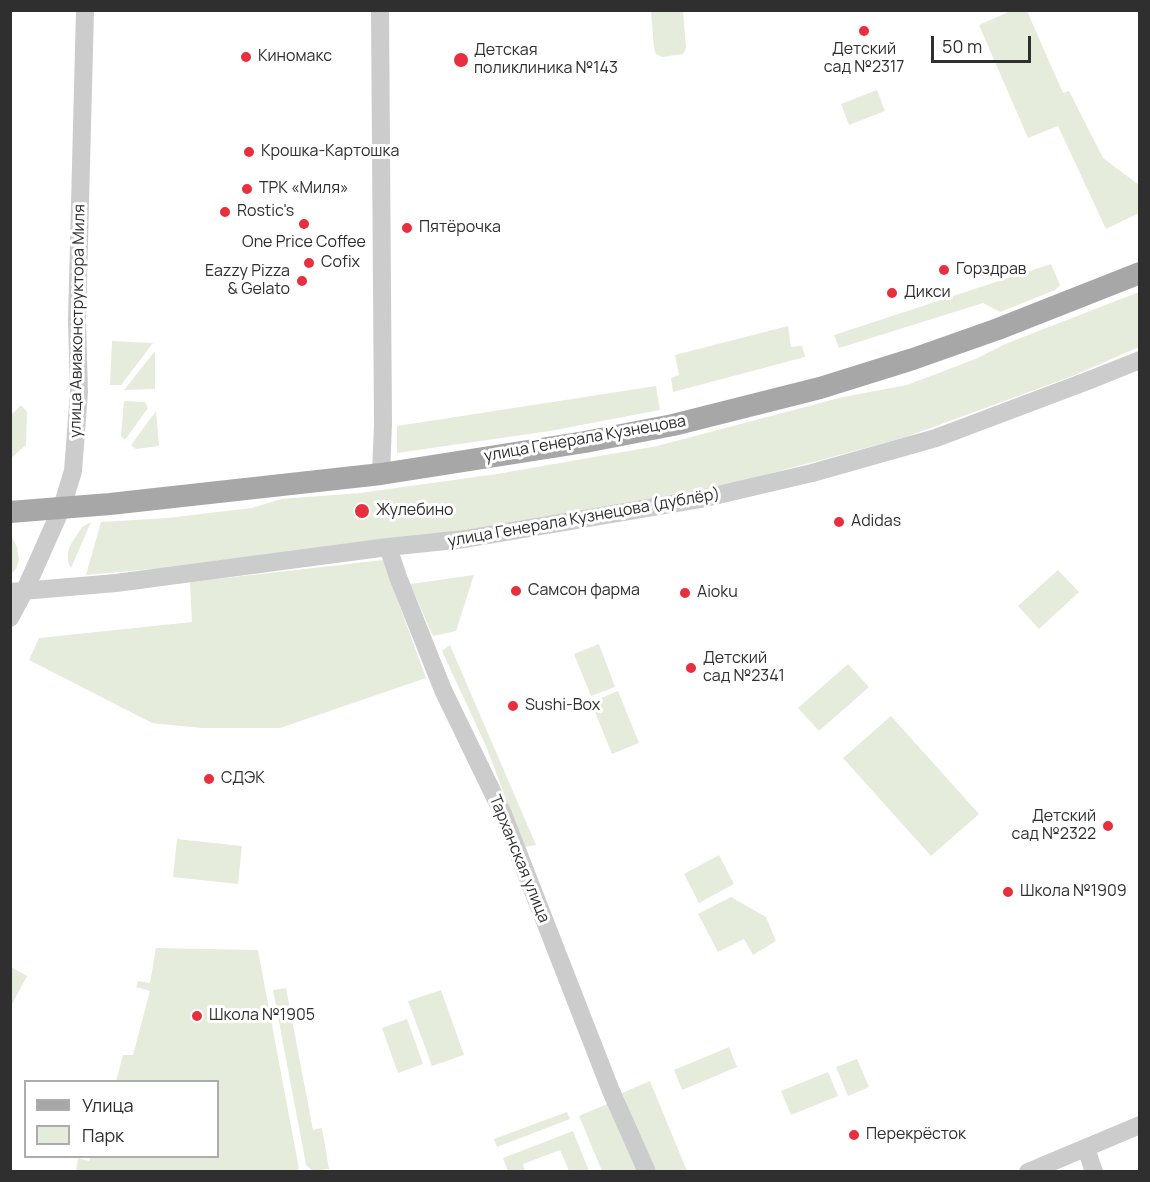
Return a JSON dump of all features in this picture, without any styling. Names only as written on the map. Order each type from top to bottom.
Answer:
[{"type":"main road","name":"улица Генерала Кузнецова","points":[[10,512],[110,504],[381,474],[585,442],[672,425],[820,388],[937,350],[1065,304],[1140,273]]},
{"type":"street","name":"улица Авиаконструктора Миля","points":[[10,618],[18,591],[62,507],[73,471],[79,392],[78,320],[85,10]]},
{"type":"street","points":[[380,10],[381,474]]},
{"type":"street","name":"улица Генерала Кузнецова (дублёр)","points":[[18,591],[116,583],[465,540],[701,500],[905,448],[1140,360]]},
{"type":"street","name":"Тарханская улица","points":[[388,548],[443,690],[511,833],[611,1090],[647,1172]]},
{"type":"street","points":[[1028,1172],[1140,1125]]},
{"type":"street","points":[[1086,1148],[1094,1172]]},
{"type":"green space","points":[[1013,10],[1027,11],[1063,93],[1069,91],[1103,158],[1139,185],[1139,213],[1106,229],[1058,126],[1028,138],[979,25]]},
{"type":"green space","points":[[651,11],[683,11],[686,48],[683,54],[662,57],[656,54]]},
{"type":"green space","points":[[877,90],[885,111],[849,125],[841,104]]},
{"type":"green space","points":[[1051,264],[1060,285],[1055,290],[1000,312],[983,303],[839,348],[834,335]]},
{"type":"green space","points":[[1139,292],[1139,347],[1070,377],[903,438],[731,484],[543,520],[250,560],[86,575],[101,522],[167,518],[252,508],[281,499],[360,493],[497,474],[657,446],[843,397],[907,385]]},
{"type":"green space","points":[[788,326],[791,347],[802,346],[805,357],[673,392],[671,378],[679,375],[675,355]]},
{"type":"green space","points":[[112,341],[153,343],[121,385],[110,385]]},
{"type":"green space","points":[[155,351],[155,389],[124,390]]},
{"type":"green space","points":[[656,386],[660,410],[550,431],[397,453],[397,426]]},
{"type":"green space","points":[[124,401],[145,402],[148,408],[125,440],[121,436]]},
{"type":"green space","points":[[21,405],[27,412],[26,445],[11,458],[11,415]]},
{"type":"green space","points":[[156,411],[159,446],[136,449],[131,445]]},
{"type":"green space","points":[[91,522],[71,568],[68,562],[68,551],[71,544],[82,527]]},
{"type":"green space","points":[[11,536],[17,547],[19,560],[11,575]]},
{"type":"green space","points":[[383,560],[426,678],[280,728],[202,728],[152,723],[29,660],[39,638],[192,622],[190,582]]},
{"type":"green space","points":[[1058,570],[1079,592],[1039,629],[1018,606]]},
{"type":"green space","points":[[474,575],[456,631],[433,636],[410,584]]},
{"type":"green space","points":[[599,644],[615,687],[591,696],[574,654]]},
{"type":"green space","points":[[450,645],[536,845],[524,847],[486,746],[442,651]]},
{"type":"green space","points":[[848,664],[869,687],[819,731],[798,708]]},
{"type":"green space","points":[[618,691],[639,743],[612,754],[591,702]]},
{"type":"green space","points":[[891,716],[979,814],[931,856],[843,758]]},
{"type":"green space","points":[[177,839],[242,846],[238,884],[173,877]]},
{"type":"green space","points":[[719,855],[734,884],[699,903],[684,874]]},
{"type":"green space","points":[[731,897],[766,917],[776,941],[753,955],[744,939],[718,952],[698,914]]},
{"type":"green space","name":"Школа №1905","points":[[156,948],[258,950],[299,1169],[291,1172],[76,1171],[78,1158],[89,1161],[90,1158],[219,1158],[219,1080],[116,1080],[123,1055],[133,1055],[150,991],[136,987],[138,981],[150,983]]},
{"type":"green space","points":[[11,967],[27,976],[11,1006]]},
{"type":"green space","points":[[286,988],[313,1130],[322,1128],[329,1169],[313,1171],[306,1165],[273,990]]},
{"type":"green space","points":[[441,990],[464,1055],[432,1066],[408,1001]]},
{"type":"green space","points":[[407,1019],[423,1064],[398,1073],[382,1028]]},
{"type":"green space","points":[[729,1047],[737,1067],[682,1090],[674,1070]]},
{"type":"green space","points":[[857,1059],[869,1087],[848,1096],[836,1067]]},
{"type":"green space","points":[[828,1072],[838,1096],[791,1115],[781,1091]]},
{"type":"green space","points":[[650,1081],[687,1171],[654,1171],[622,1093]]},
{"type":"green space","points":[[612,1102],[640,1171],[602,1171],[579,1116]]},
{"type":"green space","points":[[567,1112],[570,1119],[497,1147],[494,1139]]},
{"type":"green space","points":[[573,1131],[589,1171],[569,1171],[560,1150],[523,1164],[525,1171],[508,1171],[503,1158]]},
{"type":"place","name":"Детский сад №2317","points":[[864,31]]},
{"type":"place","name":"Киномакс","points":[[246,57]]},
{"type":"place","name":"Детская поликлиника №143","points":[[461,60]]},
{"type":"place","name":"Крошка-Картошка","points":[[249,152]]},
{"type":"place","name":"ТРК «Миля»","points":[[247,189]]},
{"type":"place","name":"Rostic's","points":[[225,212]]},
{"type":"place","name":"One Price Coffee","points":[[304,224]]},
{"type":"place","name":"Пятёрочка","points":[[407,228]]},
{"type":"place","name":"Cofix","points":[[309,263]]},
{"type":"place","name":"Горздрав","points":[[944,270]]},
{"type":"place","name":"Eazzy Pizza & Gelato","points":[[302,281]]},
{"type":"place","name":"Дикси","points":[[892,293]]},
{"type":"place","name":"Жулебино","points":[[362,511]]},
{"type":"place","name":"Adidas","points":[[839,522]]},
{"type":"place","name":"Самсон фарма","points":[[516,591]]},
{"type":"place","name":"Aioku","points":[[685,593]]},
{"type":"place","name":"Детский сад №2341","points":[[691,668]]},
{"type":"place","name":"Sushi-Box","points":[[513,706]]},
{"type":"place","name":"СДЭК","points":[[209,779]]},
{"type":"place","name":"Детский сад №2322","points":[[1108,826]]},
{"type":"place","name":"Школа №1909","points":[[1008,892]]},
{"type":"place","name":"Школа №1905","points":[[197,1016]]},
{"type":"place","name":"Перекрёсток","points":[[854,1135]]}]
